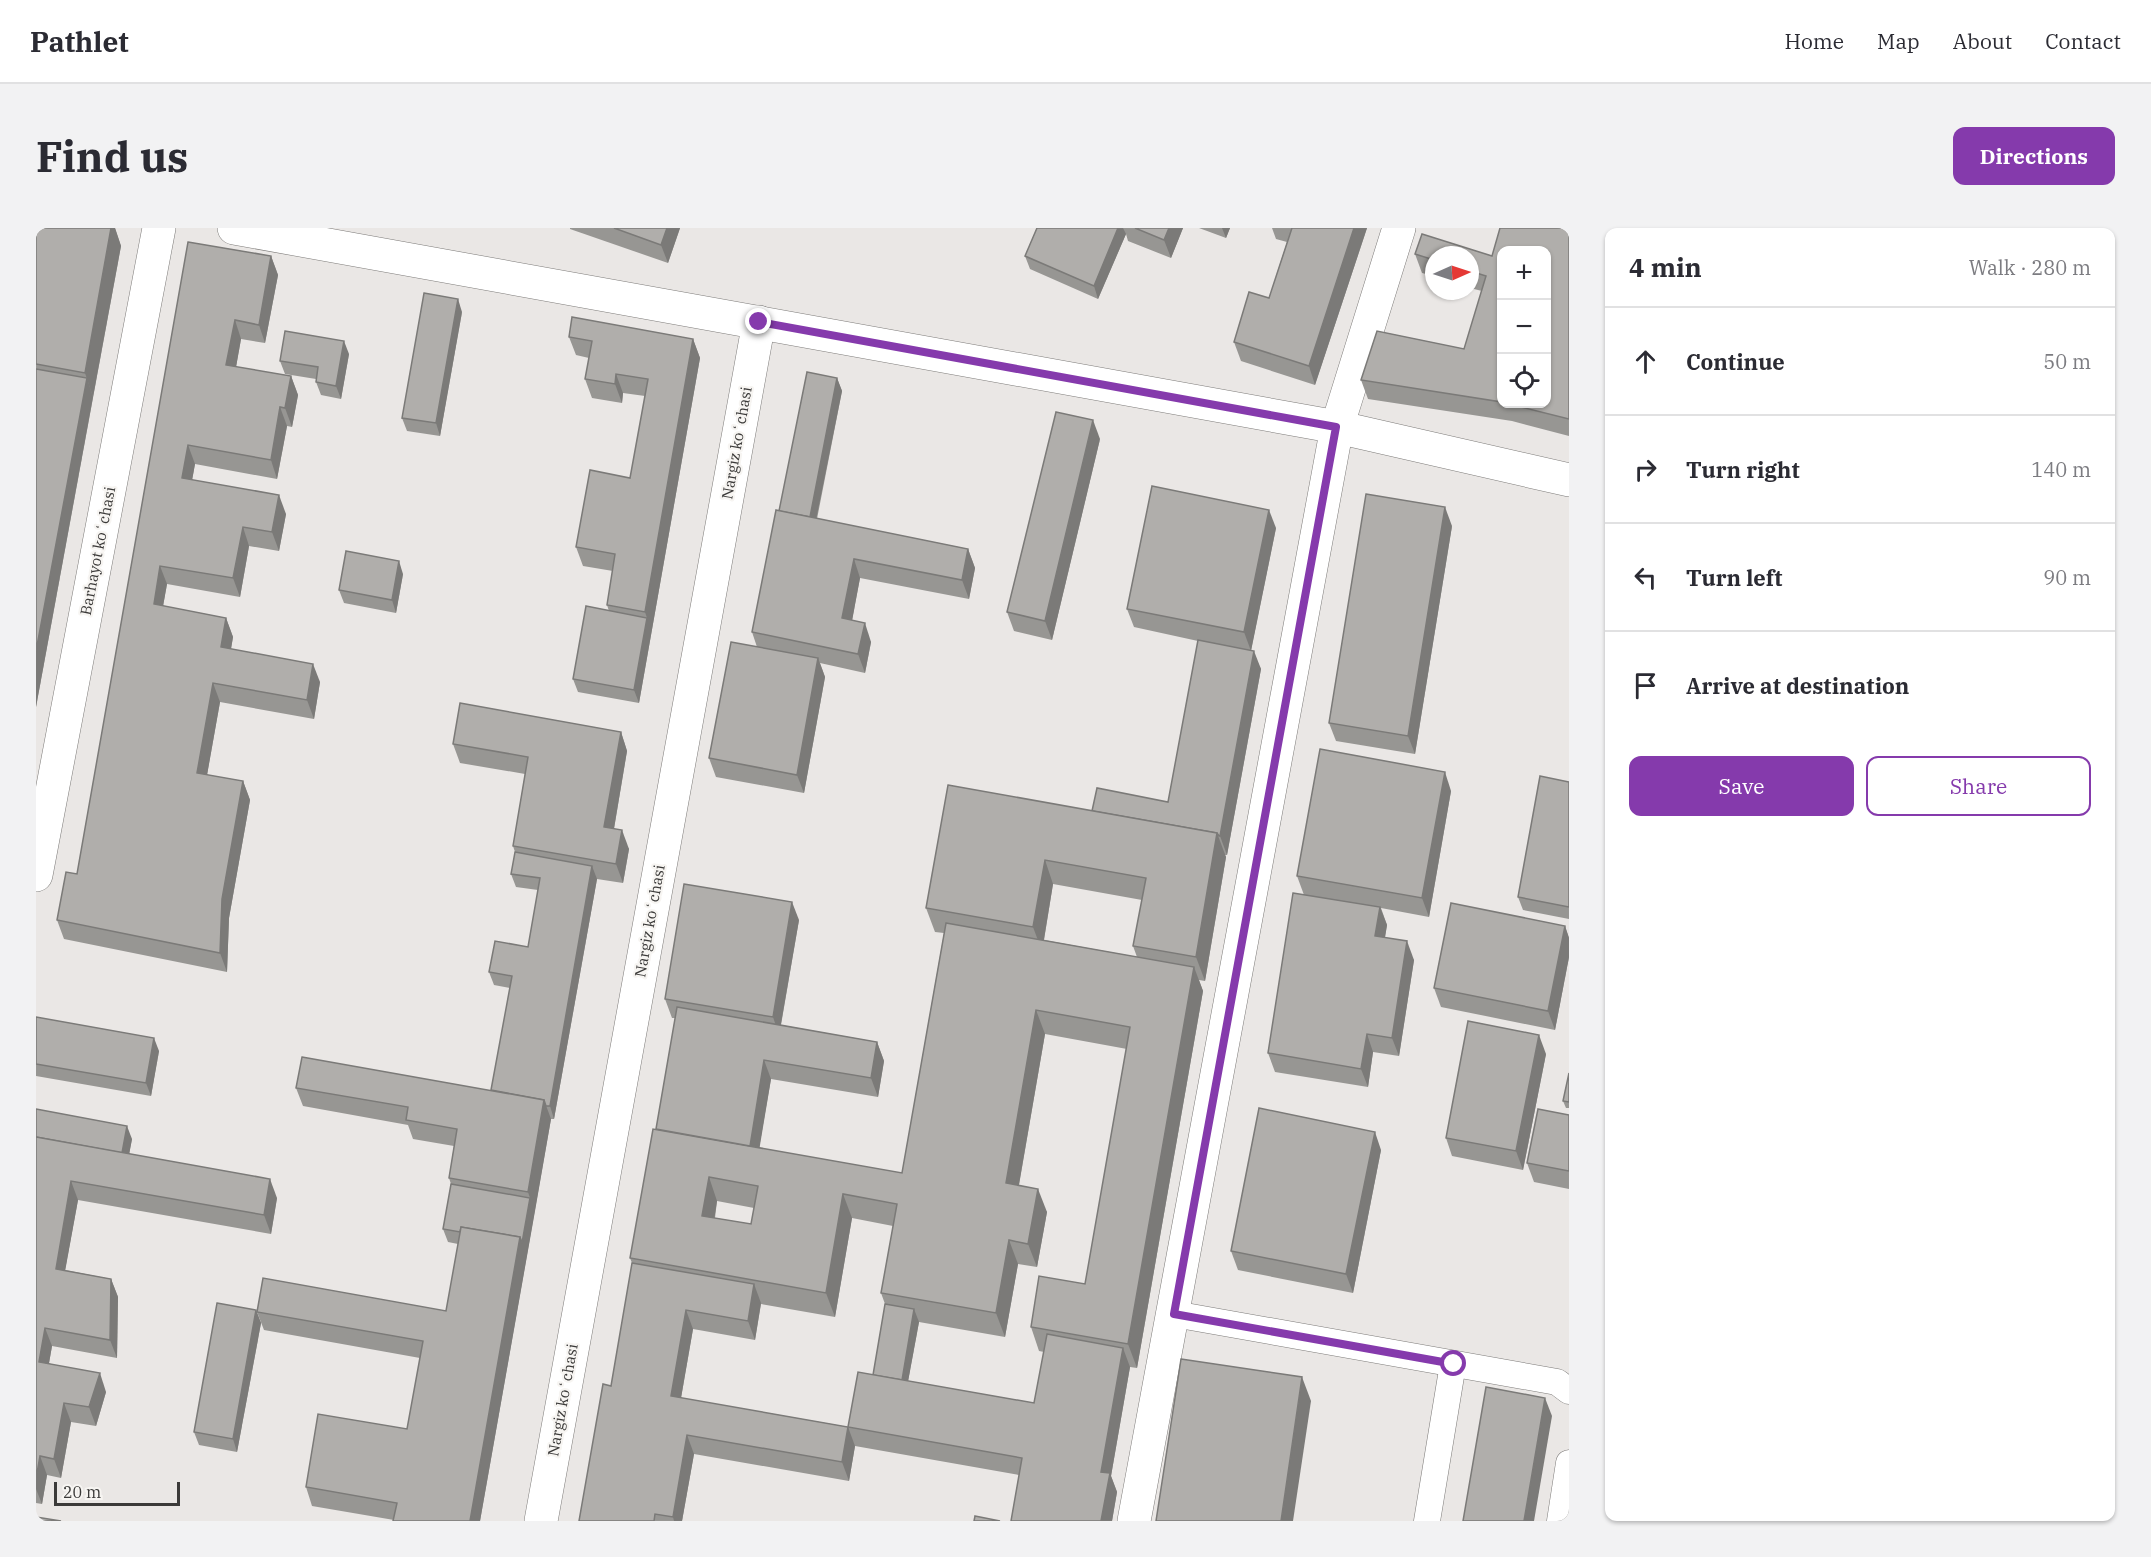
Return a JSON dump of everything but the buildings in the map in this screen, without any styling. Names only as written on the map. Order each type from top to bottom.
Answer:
[{"type":"street","name":"Barhayot koʻchasi","points":[[36,875],[159,228]]},
{"type":"street","points":[[234,228],[1336,427],[1569,480]]},
{"type":"street","points":[[1134,1521],[1336,427],[1399,228]]},
{"type":"street","name":"Nargiz koʻchasi","points":[[541,1521],[759,322]]},
{"type":"lane","points":[[1174,1314],[1557,1382],[1569,1391]]},
{"type":"lane","points":[[1427,1521],[1454,1364]]},
{"type":"lane","points":[[1560,1521],[1569,1464]]},
{"type":"route","points":[[759,322],[1336,427],[1174,1314],[1454,1364]]}]
